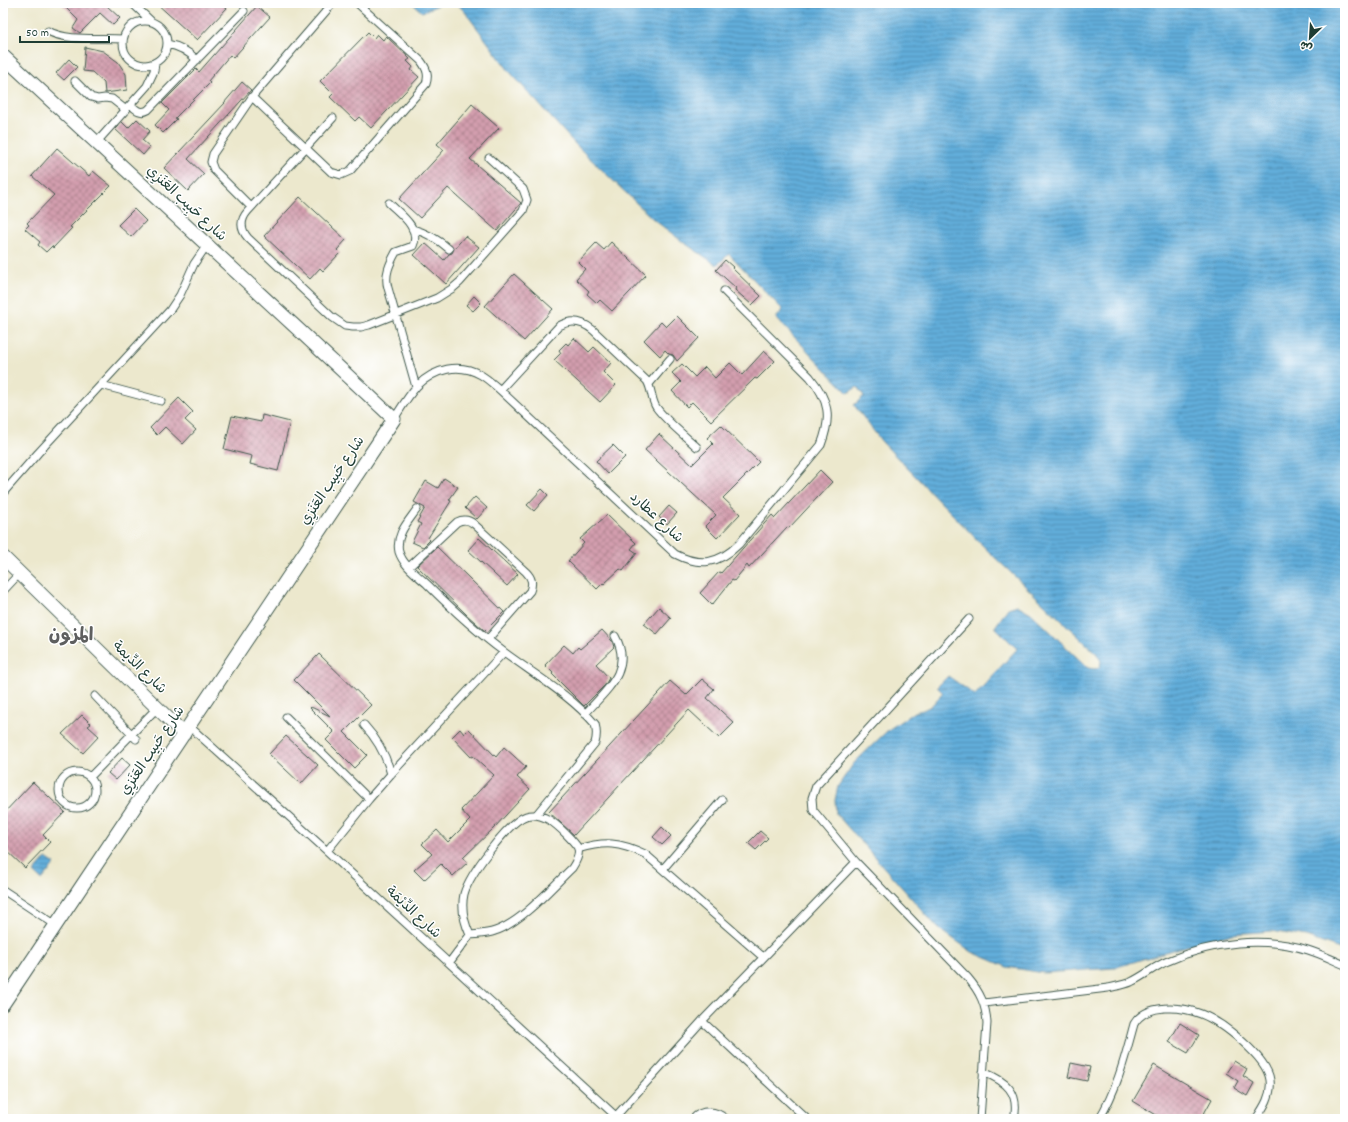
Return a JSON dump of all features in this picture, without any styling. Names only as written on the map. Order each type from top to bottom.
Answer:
[{"type":"street","name":"شارع حَبِيب العَنَزِي","points":[[3,56],[394,419],[3,1004]]},
{"type":"street","name":"شارع الدِّيمة","points":[[3,557],[157,708],[186,730]]},
{"type":"lane","points":[[132,3],[163,30],[166,37],[167,44],[165,52],[161,58],[148,65],[141,64],[129,58],[125,53],[123,39],[125,32],[136,22],[144,20],[151,21]]},
{"type":"lane","points":[[251,207],[216,173],[212,166],[211,158],[252,97],[333,3]]},
{"type":"lane","points":[[252,97],[305,149],[331,172],[340,175],[350,172],[426,84],[428,78],[425,66],[357,3]]},
{"type":"lane","points":[[75,81],[90,97],[98,99],[106,98],[140,112],[148,110],[244,11]]},
{"type":"lane","points":[[48,31],[58,36],[68,38],[123,39]]},
{"type":"lane","points":[[167,44],[187,51],[197,60]]},
{"type":"lane","points":[[96,143],[147,86],[154,70],[155,62]]},
{"type":"lane","points":[[333,118],[244,215],[242,220],[242,230],[338,322],[345,326],[361,327],[396,315],[429,302],[453,288],[524,211],[527,200],[523,190],[489,158]]},
{"type":"lane","points":[[389,203],[413,229],[415,241],[413,246],[396,252],[390,265],[386,284],[416,387]]},
{"type":"lane","points":[[413,229],[429,234],[449,249]]},
{"type":"lane","points":[[3,493],[172,307],[180,295],[194,264],[206,245]]},
{"type":"lane","name":"شارع عطارد","points":[[394,419],[416,387],[424,379],[435,372],[446,369],[458,368],[470,370],[481,375],[500,390],[675,554],[685,559],[697,562],[719,558],[730,553],[739,544],[812,457],[821,445],[824,438],[828,416],[826,402],[819,388],[810,377],[724,290]]},
{"type":"lane","points":[[500,390],[558,326],[570,321],[583,323],[644,378],[649,384],[652,397],[659,410],[697,447]]},
{"type":"lane","points":[[649,384],[670,359]]},
{"type":"lane","points":[[101,385],[161,401]]},
{"type":"lane","points":[[417,509],[401,532],[398,545],[401,557],[409,567],[456,612],[504,652],[544,679],[595,724],[597,730],[595,743],[536,815]]},
{"type":"lane","points":[[409,567],[457,522],[468,520],[474,524],[530,576],[532,581],[530,591],[488,639]]},
{"type":"lane","points":[[3,591],[19,574]]},
{"type":"lane","points":[[969,619],[816,786],[812,798],[813,810],[856,862],[968,978],[977,990],[984,1004],[986,1013],[980,1119]]},
{"type":"lane","points":[[584,714],[616,678],[620,670],[622,652],[615,636]]},
{"type":"lane","points":[[327,851],[391,774],[504,652]]},
{"type":"lane","points":[[95,696],[134,736]]},
{"type":"lane","points":[[90,778],[134,736],[157,708]]},
{"type":"lane","points":[[286,717],[369,799]]},
{"type":"lane","points":[[364,724],[381,747],[391,774]]},
{"type":"lane","name":"شارع الدِّيْمَة","points":[[186,730],[327,851],[617,1118]]},
{"type":"lane","points":[[75,772],[81,772],[90,778],[95,787],[95,792],[93,798],[86,806],[75,808],[66,804],[62,800],[58,790],[59,784],[65,776],[75,772]]},
{"type":"lane","points":[[663,869],[722,800]]},
{"type":"lane","points":[[448,963],[470,935],[494,932],[516,921],[572,868],[578,856],[578,849],[575,843],[555,824],[546,818],[536,815],[527,816],[512,826],[493,847],[468,883],[465,893],[463,914],[470,935]]},
{"type":"lane","points":[[578,849],[595,844],[612,844],[629,847],[645,854],[764,957]]},
{"type":"lane","points":[[617,1118],[702,1021],[856,862]]},
{"type":"lane","points":[[3,890],[56,925]]},
{"type":"lane","points":[[984,1004],[1108,988],[1125,984],[1132,982],[1157,966],[1180,956],[1224,944],[1240,942],[1268,943],[1290,946],[1324,956],[1345,965]]},
{"type":"lane","points":[[1099,1119],[1107,1106],[1114,1088],[1134,1024],[1137,1019],[1146,1012],[1152,1010],[1169,1009],[1192,1011],[1212,1019],[1243,1042],[1265,1064],[1271,1087],[1266,1102],[1256,1119]]},
{"type":"lane","points":[[702,1021],[807,1119]]},
{"type":"lane","points":[[983,1072],[999,1078],[1009,1088],[1015,1106],[1014,1119]]},
{"type":"lane","points":[[693,1119],[701,1113],[712,1112],[726,1119]]},
{"type":"water","points":[[412,3],[443,3],[422,12]]},
{"type":"water","points":[[456,3],[1345,3],[1345,951],[1306,937],[1272,931],[1232,934],[1172,950],[1114,968],[1044,973],[1007,967],[972,952],[938,928],[836,814],[835,800],[838,786],[854,763],[888,730],[914,712],[931,706],[943,693],[937,687],[948,676],[975,695],[1017,649],[995,627],[1008,608],[1017,605],[1031,613],[1088,668],[1095,669],[1100,667],[1101,661],[1097,654],[989,552],[882,442],[854,405],[864,396],[857,387],[848,393],[776,318],[783,310],[729,254],[717,265],[653,219],[575,144],[509,71],[465,12]]},
{"type":"water","points":[[46,858],[55,864],[42,880],[34,872]]},
{"type":"building","points":[[61,3],[110,3],[107,6],[120,18],[113,25],[100,13],[80,33],[73,28],[78,20]]},
{"type":"building","points":[[156,3],[221,3],[227,8],[197,40]]},
{"type":"building","points":[[257,6],[270,17],[233,58],[230,55],[208,81],[210,83],[175,118],[177,119],[163,133],[155,125],[169,110],[162,103],[196,69],[199,72]]},
{"type":"building","points":[[368,32],[374,38],[377,34],[383,40],[386,36],[410,59],[407,61],[413,67],[411,70],[419,77],[371,128],[359,117],[355,121],[330,97],[333,94],[320,81]]},
{"type":"building","points":[[85,47],[103,51],[118,62],[126,74],[127,90],[105,93],[104,83],[92,72],[83,71]]},
{"type":"building","points":[[69,59],[77,67],[64,80],[56,73]]},
{"type":"building","points":[[242,82],[251,90],[188,159],[204,174],[188,191],[164,168],[225,103]]},
{"type":"building","points":[[472,104],[499,128],[470,159],[521,203],[497,231],[448,188],[420,218],[399,199],[444,150],[437,144]]},
{"type":"building","points":[[137,119],[150,131],[142,140],[150,147],[143,155],[115,129],[122,122],[128,128]]},
{"type":"building","points":[[57,148],[89,176],[93,171],[111,186],[70,227],[72,228],[53,248],[52,246],[46,252],[38,245],[40,242],[25,229],[29,225],[27,223],[54,195],[32,176]]},
{"type":"building","points":[[300,197],[346,240],[337,250],[340,253],[323,271],[320,268],[310,279],[264,236]]},
{"type":"building","points":[[134,209],[146,221],[131,237],[118,225]]},
{"type":"building","points":[[465,236],[479,247],[446,284],[414,255],[425,243],[444,260],[449,254],[452,253]]},
{"type":"building","points":[[611,242],[646,275],[612,311],[600,300],[597,303],[587,294],[589,291],[576,279],[585,269],[578,262],[596,243],[604,250]]},
{"type":"building","points":[[725,260],[761,296],[752,305],[716,270]]},
{"type":"building","points":[[514,274],[553,309],[524,341],[485,306]]},
{"type":"building","points":[[474,296],[481,303],[473,311],[466,305]]},
{"type":"building","points":[[677,316],[699,338],[677,361],[673,355],[669,354],[665,350],[660,356],[644,340],[661,322],[666,327]]},
{"type":"building","points":[[574,338],[589,352],[594,347],[611,363],[603,372],[616,385],[600,402],[554,360],[561,353],[559,350],[566,343],[568,345]]},
{"type":"building","points":[[764,351],[775,361],[757,379],[755,378],[711,421],[692,402],[687,407],[672,391],[681,382],[672,373],[682,364],[695,377],[705,367],[715,378],[730,363],[742,375]]},
{"type":"building","points":[[179,398],[193,412],[185,420],[196,430],[183,444],[165,427],[157,435],[150,428]]},
{"type":"building","points":[[262,415],[290,422],[278,471],[250,464],[252,456],[224,449],[232,416],[261,422]]},
{"type":"building","points":[[721,425],[759,462],[723,498],[740,514],[717,538],[705,526],[716,515],[645,450],[659,434],[692,465],[713,444],[707,438]]},
{"type":"building","points":[[613,445],[625,457],[608,474],[596,461]]},
{"type":"building","points":[[820,470],[832,482],[749,568],[747,565],[734,581],[732,580],[712,605],[700,593],[719,572],[721,573],[772,515],[775,518]]},
{"type":"building","points":[[444,478],[458,487],[428,538],[430,540],[423,547],[412,542],[421,524],[417,522],[425,508],[414,502],[426,481],[438,488]]},
{"type":"building","points":[[542,489],[548,495],[534,511],[527,505]]},
{"type":"building","points":[[475,497],[487,508],[477,519],[465,508]]},
{"type":"building","points":[[669,506],[677,513],[667,524],[659,517]]},
{"type":"building","points":[[607,515],[636,543],[631,549],[637,553],[623,571],[620,569],[597,589],[568,561],[584,543],[580,539]]},
{"type":"building","points":[[479,538],[518,574],[507,586],[468,550]]},
{"type":"building","points":[[437,547],[504,612],[485,631],[417,566]]},
{"type":"building","points":[[659,607],[671,618],[657,634],[644,624]]},
{"type":"building","points":[[602,630],[612,641],[614,647],[596,664],[609,678],[605,685],[584,706],[545,665],[564,645],[573,653],[578,647],[580,649]]},
{"type":"building","points":[[319,654],[371,705],[344,732],[367,755],[354,768],[326,740],[334,732],[310,708],[311,707],[330,716],[294,680]]},
{"type":"building","points":[[702,679],[714,689],[707,698],[734,723],[719,738],[689,710],[574,835],[549,812],[670,681],[686,695]]},
{"type":"building","points":[[82,715],[91,724],[88,726],[99,736],[83,753],[62,734]]},
{"type":"building","points":[[460,729],[464,734],[469,729],[496,757],[504,747],[526,767],[517,777],[530,789],[494,828],[463,858],[468,862],[453,876],[441,864],[424,880],[414,870],[432,854],[422,844],[437,830],[448,842],[470,820],[461,810],[494,775],[473,756],[471,757],[452,737]]},
{"type":"building","points":[[286,736],[318,765],[301,784],[269,754]]},
{"type":"building","points":[[122,758],[130,765],[116,780],[108,773]]},
{"type":"building","points":[[33,782],[65,812],[43,835],[50,842],[25,868],[3,847],[3,814]]},
{"type":"building","points":[[662,827],[671,836],[662,845],[653,837]]},
{"type":"building","points":[[760,831],[768,838],[756,850],[748,843]]},
{"type":"building","points":[[1180,1023],[1199,1035],[1188,1053],[1169,1042]]},
{"type":"building","points":[[1234,1061],[1247,1069],[1243,1076],[1254,1083],[1247,1096],[1234,1088],[1238,1081],[1226,1073]]},
{"type":"building","points":[[1071,1063],[1090,1067],[1087,1081],[1068,1077]]},
{"type":"building","points":[[1154,1065],[1212,1099],[1201,1119],[1163,1119],[1133,1101]]},
{"type":"district","name":"المزون","points":[[71,636]]}]
